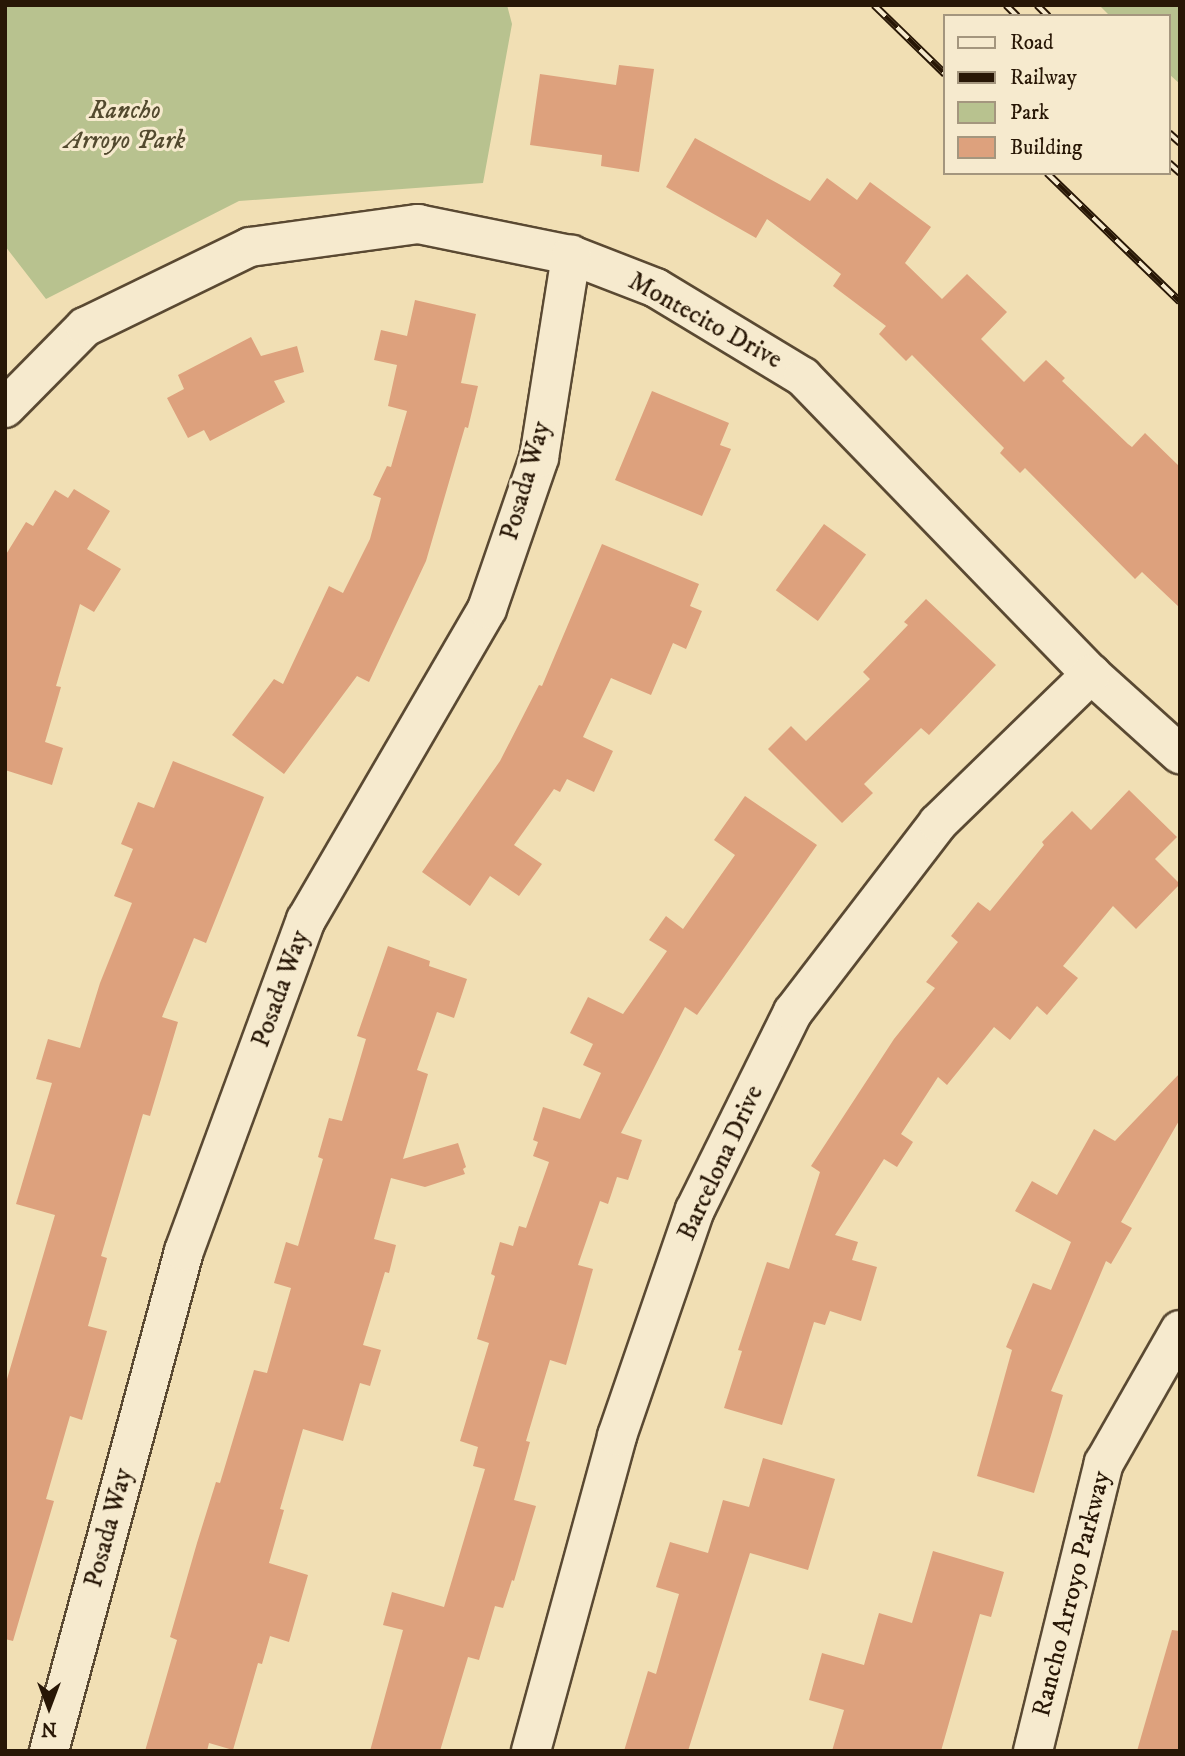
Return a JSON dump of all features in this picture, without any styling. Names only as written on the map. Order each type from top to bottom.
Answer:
[{"type":"street","name":"Montecito Drive","points":[[5,408],[85,327],[250,247],[418,224],[571,255],[656,288],[803,377],[1091,674],[1180,754]]},
{"type":"street","name":"Posada Way","points":[[49,1751],[184,1251],[306,920],[487,609],[539,458],[571,255]]},
{"type":"street","name":"Barcelona Drive","points":[[531,1751],[617,1436],[695,1210],[793,1012],[938,823],[1091,674]]},
{"type":"street","name":"Rancho Arroyo Parkway","points":[[1033,1751],[1104,1463],[1180,1330]]},
{"type":"green space","name":"Rancho Arroyo Park","points":[[5,5],[507,5],[512,24],[483,183],[239,201],[46,299],[5,246]]},
{"type":"green space","points":[[1099,5],[1180,5],[1180,84],[1171,76],[1171,14],[1108,14]]},
{"type":"building","points":[[619,65],[654,69],[639,172],[601,166],[602,155],[530,145],[540,74],[616,85]]},
{"type":"building","points":[[695,138],[810,201],[827,178],[857,200],[870,182],[931,227],[905,263],[942,299],[967,274],[1007,312],[981,339],[1024,382],[1046,360],[1065,378],[1062,381],[1132,447],[1145,433],[1180,467],[1180,608],[1142,572],[1135,579],[1025,468],[1020,473],[1000,453],[1004,448],[912,355],[906,361],[879,334],[886,326],[833,286],[841,274],[767,219],[756,238],[666,187]]},
{"type":"building","points":[[415,300],[476,314],[461,383],[478,386],[468,428],[465,427],[426,561],[369,682],[357,676],[284,774],[232,735],[274,679],[283,684],[329,586],[343,593],[370,539],[381,498],[373,495],[387,466],[391,467],[407,411],[388,406],[397,365],[374,360],[381,330],[407,336]]},
{"type":"building","points":[[251,337],[261,356],[297,346],[304,372],[274,381],[285,402],[210,441],[204,430],[188,438],[167,398],[184,389],[178,375]]},
{"type":"building","points":[[652,391],[729,423],[720,445],[731,449],[702,516],[615,480]]},
{"type":"building","points":[[74,489],[110,511],[87,549],[121,569],[94,612],[80,604],[56,686],[61,687],[45,742],[63,748],[52,785],[5,770],[5,556],[26,522],[33,526],[55,490],[68,498]]},
{"type":"building","points":[[824,524],[866,555],[818,621],[776,590]]},
{"type":"building","points":[[602,544],[699,584],[690,606],[702,611],[686,649],[673,643],[651,695],[611,678],[583,737],[613,751],[594,792],[567,779],[560,792],[554,789],[514,845],[542,864],[519,896],[490,876],[470,906],[422,872],[500,761],[539,685],[542,686]]},
{"type":"building","points":[[926,599],[996,665],[929,735],[921,728],[864,784],[873,793],[842,823],[768,749],[791,726],[806,741],[870,679],[863,672],[908,625],[904,622]]},
{"type":"building","points":[[173,761],[264,797],[206,943],[194,938],[162,1017],[178,1022],[150,1116],[143,1114],[101,1256],[107,1258],[88,1326],[107,1331],[82,1420],[70,1416],[46,1499],[54,1501],[13,1641],[5,1639],[5,1386],[55,1215],[16,1204],[52,1083],[36,1079],[48,1039],[80,1048],[100,983],[132,903],[114,896],[133,849],[121,844],[138,802],[154,808]]},
{"type":"building","points":[[1129,790],[1177,837],[1155,859],[1180,884],[1136,929],[1113,906],[1063,966],[1078,978],[1047,1015],[1037,1006],[1010,1040],[994,1027],[947,1085],[938,1077],[901,1134],[913,1142],[897,1167],[884,1159],[835,1235],[858,1242],[852,1260],[877,1267],[861,1321],[830,1311],[825,1325],[814,1322],[782,1425],[724,1408],[742,1351],[738,1350],[767,1262],[789,1269],[820,1172],[811,1166],[894,1039],[935,988],[926,982],[958,942],[951,936],[978,902],[990,911],[1044,845],[1042,842],[1072,811],[1091,830]]},
{"type":"building","points":[[745,796],[817,845],[697,1015],[685,1007],[621,1133],[642,1140],[628,1180],[617,1177],[608,1204],[600,1201],[578,1265],[593,1269],[566,1365],[550,1360],[526,1441],[530,1442],[514,1500],[536,1506],[514,1581],[512,1580],[503,1608],[495,1606],[479,1660],[468,1657],[440,1751],[370,1751],[403,1630],[383,1625],[392,1592],[444,1607],[485,1469],[473,1466],[478,1447],[460,1441],[489,1343],[477,1339],[495,1276],[491,1274],[500,1242],[513,1246],[519,1226],[526,1228],[549,1162],[533,1156],[538,1142],[533,1140],[543,1107],[580,1119],[601,1073],[583,1065],[593,1044],[570,1033],[588,997],[623,1014],[667,951],[649,940],[666,916],[683,929],[735,855],[714,840]]},
{"type":"building","points":[[388,946],[430,961],[429,966],[467,979],[454,1018],[437,1012],[417,1070],[428,1074],[403,1159],[458,1143],[466,1167],[463,1169],[465,1174],[425,1187],[391,1178],[374,1239],[396,1245],[389,1273],[385,1272],[363,1345],[381,1350],[370,1386],[360,1383],[343,1441],[303,1429],[280,1509],[284,1510],[269,1563],[308,1575],[289,1642],[270,1636],[262,1664],[258,1663],[233,1750],[209,1743],[207,1751],[145,1751],[177,1640],[170,1637],[216,1482],[220,1483],[254,1370],[267,1373],[291,1288],[274,1283],[286,1242],[298,1246],[323,1159],[318,1157],[329,1118],[342,1121],[366,1039],[357,1036]]},
{"type":"building","points":[[1180,1073],[1180,1119],[1121,1222],[1132,1228],[1111,1264],[1106,1261],[1051,1391],[1063,1395],[1034,1493],[977,1476],[1012,1350],[1006,1347],[1033,1283],[1051,1290],[1071,1242],[1015,1211],[1032,1181],[1057,1195],[1094,1129],[1115,1141]]},
{"type":"building","points":[[763,1458],[835,1479],[808,1570],[750,1553],[688,1751],[624,1751],[648,1671],[656,1674],[679,1594],[656,1587],[670,1542],[708,1553],[723,1500],[749,1507]]},
{"type":"building","points":[[933,1551],[1004,1572],[991,1617],[980,1614],[941,1751],[832,1751],[844,1710],[809,1700],[822,1653],[864,1665],[879,1613],[912,1623]]},
{"type":"building","points":[[1172,1630],[1180,1631],[1180,1751],[1137,1751]]},
{"type":"railway","points":[[874,5],[944,73]]},
{"type":"railway","points":[[1006,5],[1015,14]]},
{"type":"railway","points":[[1037,5],[1046,14]]},
{"type":"railway","points":[[1171,135],[1180,143]]},
{"type":"railway","points":[[1171,165],[1180,173]]},
{"type":"railway","points":[[1049,175],[1180,302]]}]
